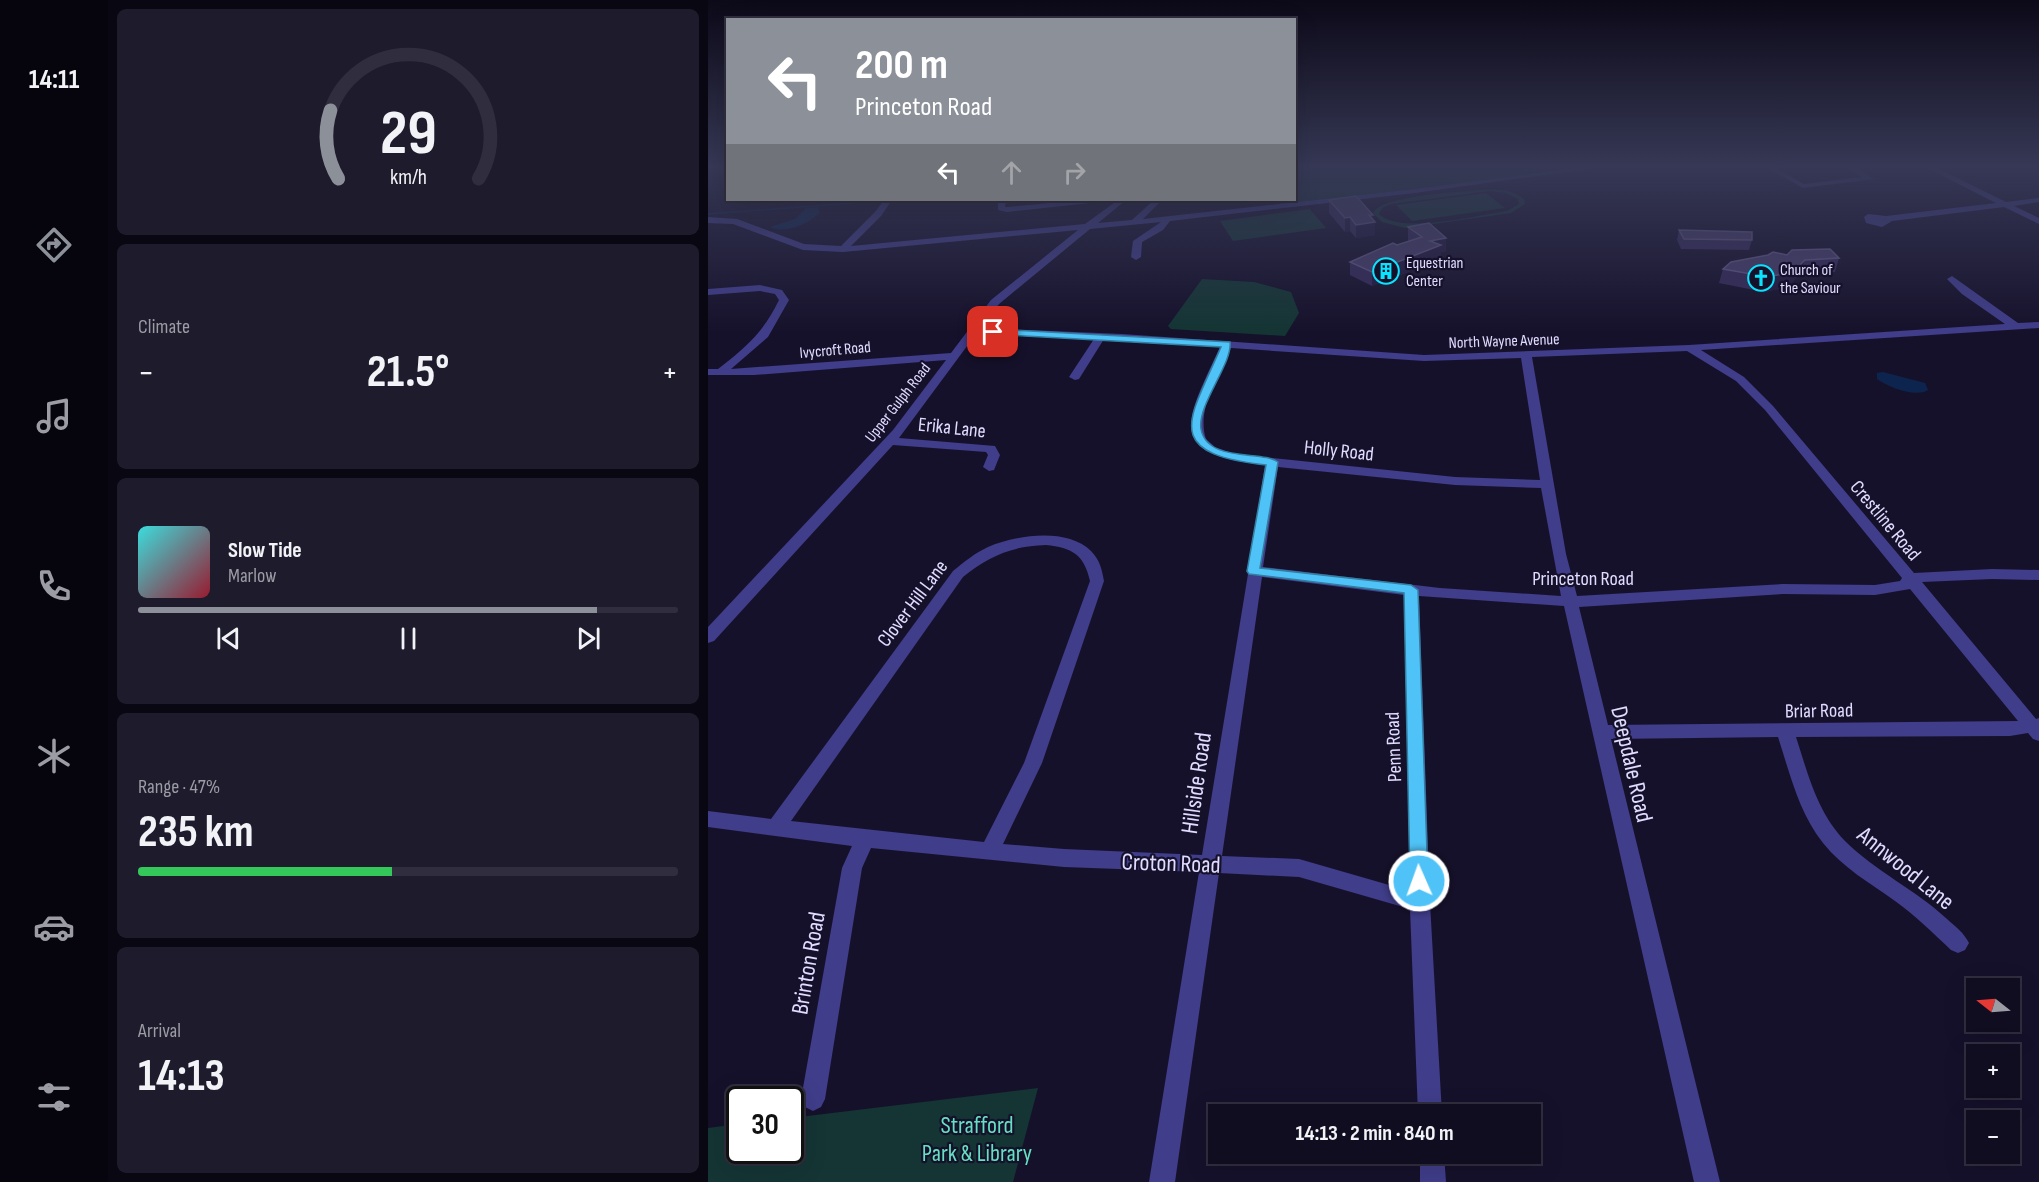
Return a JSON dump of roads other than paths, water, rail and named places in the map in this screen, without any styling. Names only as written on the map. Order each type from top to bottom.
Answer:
[{"type":"street","points":[[740,223],[803,247],[843,249],[1124,223]]},
{"type":"street","points":[[843,249],[869,223]]},
{"type":"street","name":"Upper Gulph Road","points":[[708,637],[890,441],[971,331],[1010,287],[1094,223]]},
{"type":"street","points":[[1136,257],[1134,248],[1137,242],[1164,223]]},
{"type":"street","points":[[1052,231],[1071,231],[1075,238]]},
{"type":"street","points":[[1952,279],[1965,292],[2014,326]]},
{"type":"street","points":[[708,292],[760,288],[779,292],[784,300],[767,335],[720,373]]},
{"type":"street","name":"North Wayne Avenue","points":[[971,331],[1101,336],[1404,357],[1689,348],[2039,325]]},
{"type":"street","points":[[1076,377],[1101,336]]},
{"type":"street","name":"Holly Road","points":[[1227,344],[1199,410],[1195,428],[1200,441],[1217,453],[1232,458],[1455,481],[1547,484]]},
{"type":"street","name":"Crestline Road","points":[[1689,348],[1730,371],[1749,386],[2036,729]]},
{"type":"street","name":"Deepdale Road","points":[[1526,354],[1559,554],[1707,1182]]},
{"type":"street","name":"Ivycroft Road","points":[[708,372],[754,372],[952,356]]},
{"type":"street","name":"Erika Lane","points":[[890,441],[992,449],[994,455],[989,467]]},
{"type":"street","name":"Hillside Road","points":[[1162,1182],[1253,571],[1272,462]]},
{"type":"street","name":"Clover Hill Lane","points":[[776,827],[958,574],[974,561],[1001,547],[1031,541],[1065,543],[1084,553],[1090,559],[1094,565],[1097,581],[1033,763],[989,852]]},
{"type":"street","name":"Princeton Road","points":[[1253,571],[1411,590],[1570,601],[1785,589],[1851,592],[1905,585],[1909,578]]},
{"type":"street","points":[[1909,578],[1992,574],[2039,575]]},
{"type":"street","name":"Penn Road","points":[[1411,590],[1420,903]]},
{"type":"street","name":"Briar Road","points":[[1600,732],[2036,729]]},
{"type":"street","name":"Annwood Lane","points":[[1785,731],[1805,789],[1821,824],[1832,840],[1846,856],[1903,895],[1958,943]]},
{"type":"street","name":"Croton Road","points":[[708,819],[989,852],[1299,868],[1420,903]]},
{"type":"street","name":"Brinton Road","points":[[813,1099],[852,868],[865,839]]},
{"type":"street","points":[[1420,903],[1430,1104]]},
{"type":"street","points":[[1432,1164],[1433,1182]]},
{"type":"water","points":[[782,223],[805,223],[782,230],[770,227]]},
{"type":"water","points":[[1883,372],[1925,383],[1928,390],[1917,393],[1895,388],[1877,379],[1877,373]]},
{"type":"place","name":"Equestrian Center","points":[[1386,271]]},
{"type":"place","name":"Church of the Saviour","points":[[1761,278]]},
{"type":"park label","name":"Strafford Park & Library","points":[[977,1139]]}]
